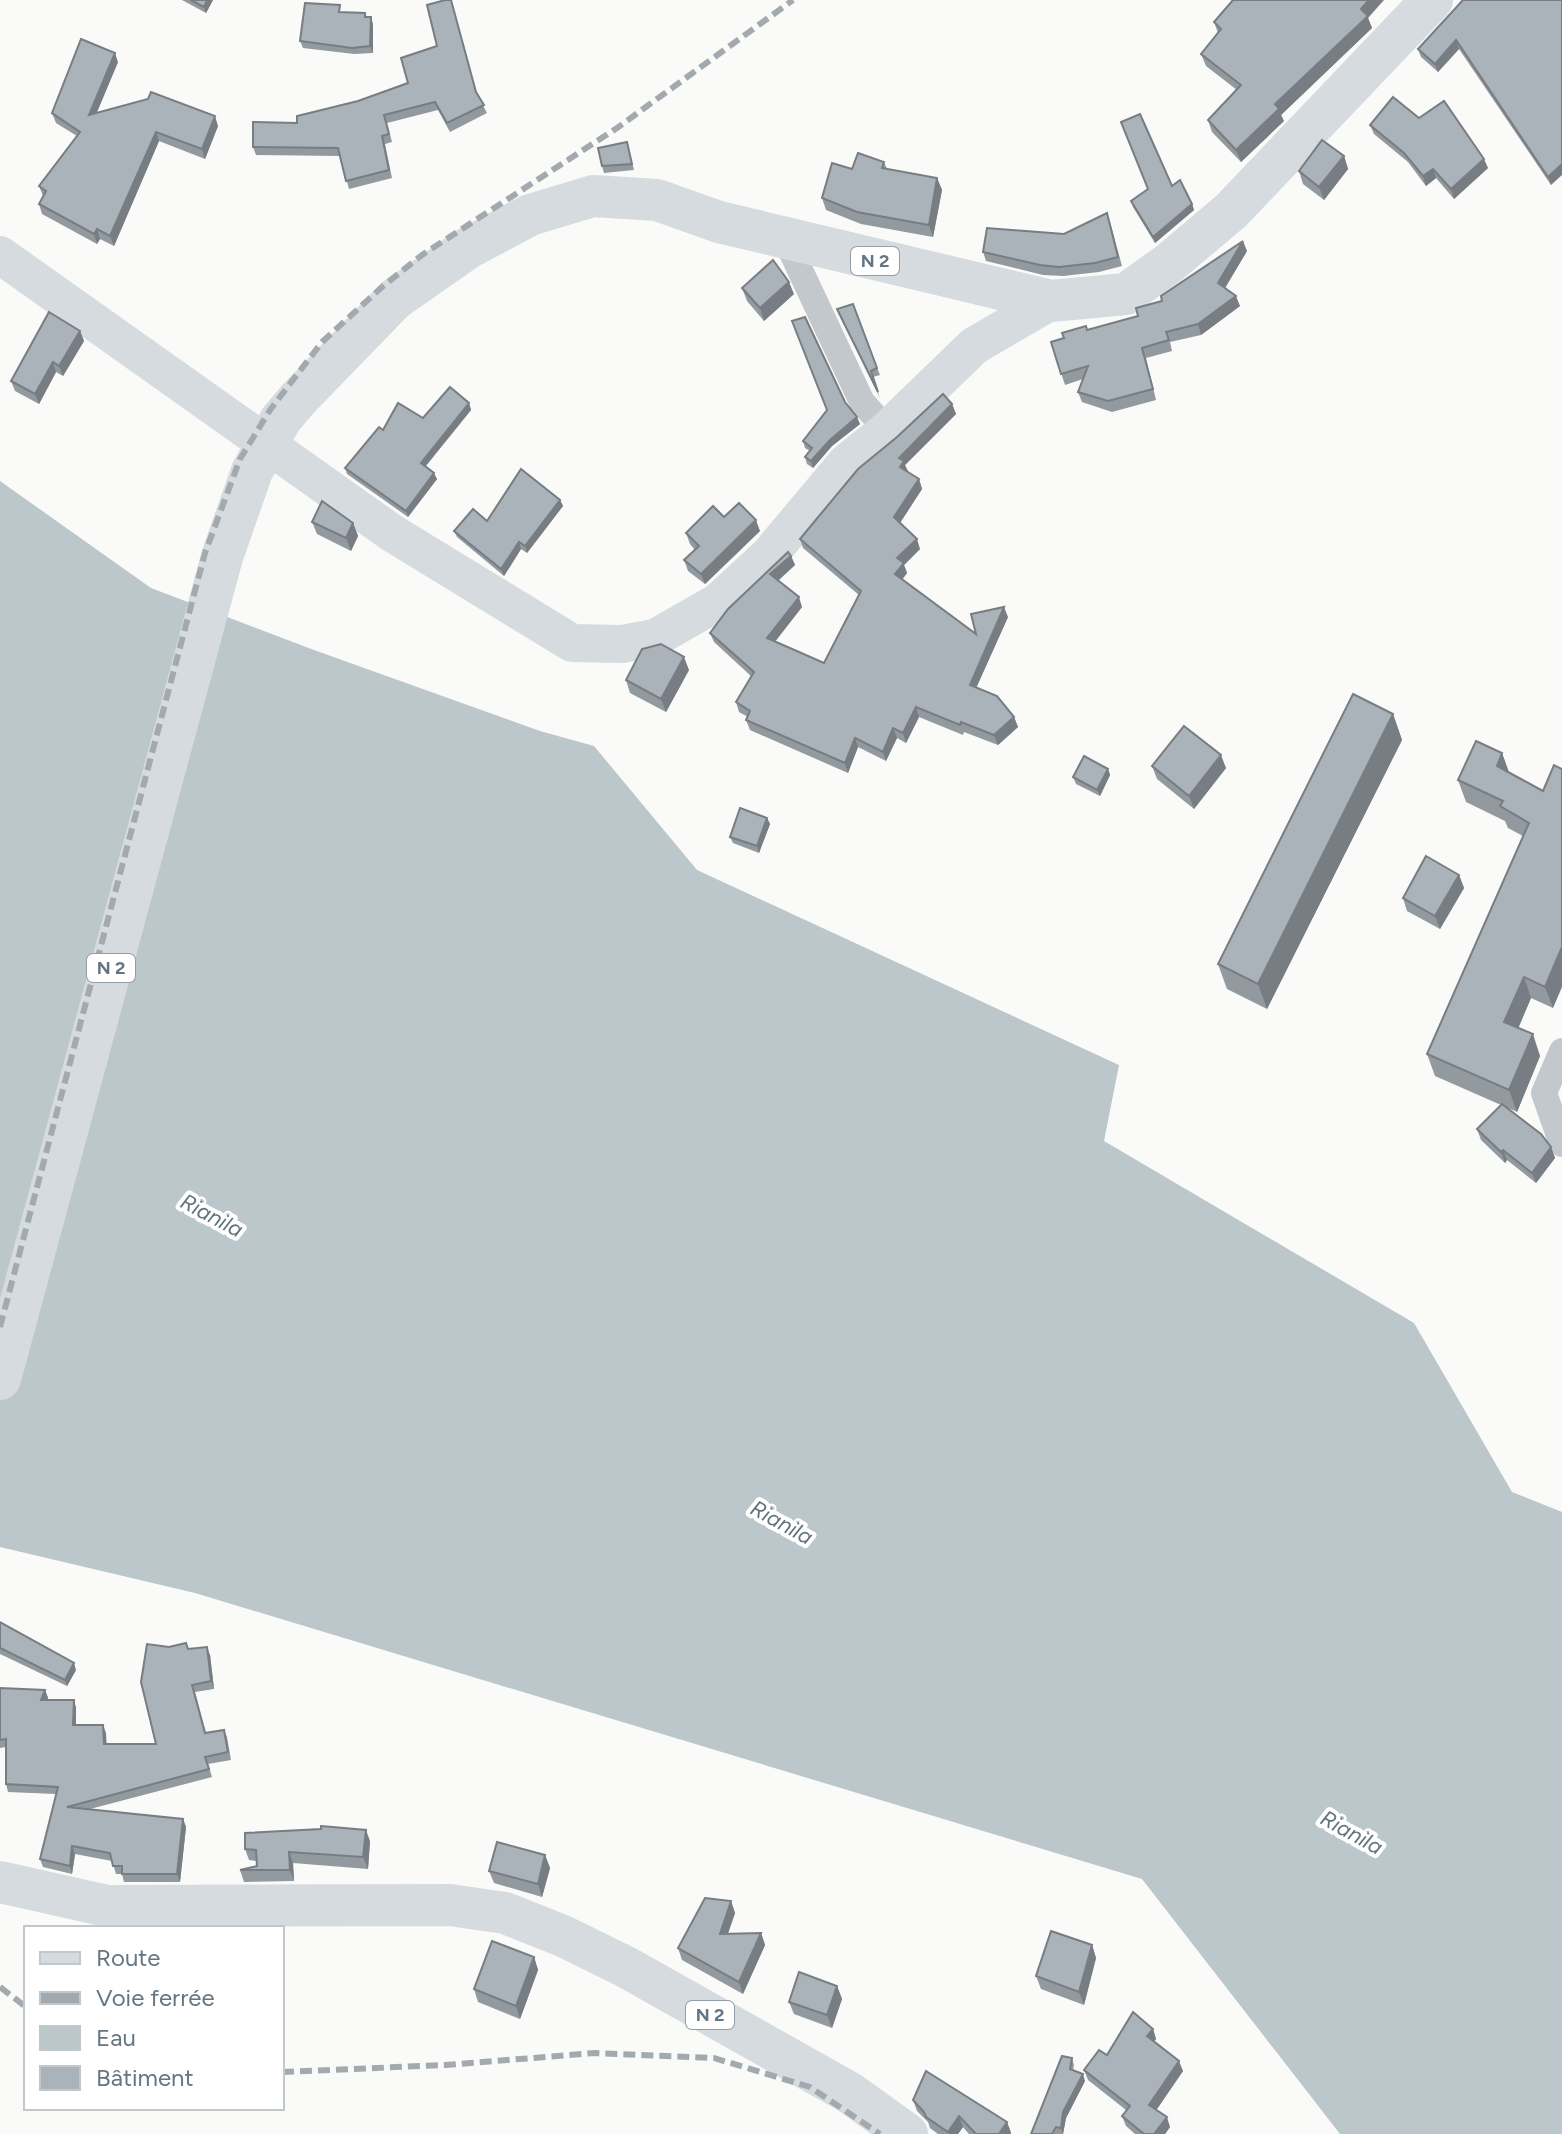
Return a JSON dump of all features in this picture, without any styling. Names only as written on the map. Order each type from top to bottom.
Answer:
[{"type":"main road","name":"N 2","points":[[0,1379],[222,557],[252,471],[281,419],[395,299],[468,248],[530,215],[593,196],[657,200],[719,222],[1051,301],[1126,294],[1168,264],[1231,211],[1432,0]]},
{"type":"main road","name":"N 2","points":[[0,1882],[107,1906],[450,1905],[505,1913],[563,1936],[626,1967],[850,2093],[907,2134]]},
{"type":"street","points":[[785,238],[862,402],[887,430]]},
{"type":"street","points":[[0,255],[392,533],[572,643],[622,644],[655,638],[718,602],[769,555],[846,463],[887,430],[974,346],[1051,301]]},
{"type":"street","points":[[1562,1051],[1544,1093],[1562,1144]]},
{"type":"water","name":"Rianila","points":[[0,481],[151,588],[540,731],[594,746],[697,870],[1119,1065],[1104,1141],[1414,1323],[1512,1492],[1562,1512],[1562,2134],[1340,2134],[1142,1879],[195,1593],[0,1547]]},
{"type":"building","points":[[191,0],[207,0],[204,7]]},
{"type":"building","points":[[451,0],[476,92],[484,105],[447,123],[435,102],[384,115],[389,134],[382,136],[389,170],[346,181],[338,148],[253,147],[253,122],[297,123],[297,116],[358,101],[408,83],[401,58],[437,46],[427,5]]},
{"type":"building","points":[[1233,0],[1369,0],[1361,9],[1368,16],[1275,104],[1279,109],[1236,150],[1208,120],[1241,85],[1201,54],[1221,29],[1214,22]]},
{"type":"building","points":[[1463,0],[1562,0],[1562,164],[1548,177],[1456,40],[1435,64],[1418,49]]},
{"type":"building","points":[[305,3],[340,5],[339,12],[365,13],[365,17],[371,17],[370,46],[352,48],[300,41]]},
{"type":"building","points":[[81,39],[115,53],[89,115],[148,99],[151,92],[215,116],[202,149],[156,132],[110,236],[97,229],[94,234],[39,204],[46,191],[39,186],[80,132],[52,113]]},
{"type":"building","points":[[1393,97],[1419,118],[1444,101],[1484,159],[1451,189],[1433,169],[1423,176],[1404,153],[1370,125]]},
{"type":"building","points":[[1140,114],[1172,186],[1180,180],[1192,204],[1153,237],[1131,201],[1148,189],[1121,122]]},
{"type":"building","points":[[1322,140],[1344,156],[1319,187],[1299,171]]},
{"type":"building","points":[[627,142],[632,164],[602,166],[598,148]]},
{"type":"building","points":[[858,153],[884,162],[882,168],[937,178],[929,225],[857,212],[822,198],[832,163],[852,169]]},
{"type":"building","points":[[1107,213],[1118,257],[1059,267],[983,252],[987,228],[1064,234]]},
{"type":"building","points":[[1243,241],[1218,283],[1236,296],[1198,324],[1166,332],[1169,340],[1142,348],[1153,389],[1108,401],[1078,392],[1088,366],[1061,374],[1051,342],[1064,338],[1062,333],[1086,326],[1087,330],[1138,316],[1136,308],[1162,301],[1161,296]]},
{"type":"building","points":[[773,260],[789,282],[760,308],[742,288]]},
{"type":"building","points":[[853,304],[877,368],[871,371],[878,392],[837,309]]},
{"type":"building","points":[[49,312],[80,331],[59,366],[53,362],[35,394],[11,381]]},
{"type":"building","points":[[805,317],[845,402],[857,417],[811,461],[805,457],[812,448],[803,441],[827,410],[792,321]]},
{"type":"building","points":[[450,387],[469,403],[421,463],[434,473],[406,511],[345,468],[379,427],[383,430],[398,403],[423,418]]},
{"type":"building","points":[[943,394],[952,404],[899,458],[904,461],[900,467],[919,479],[894,517],[917,539],[897,558],[904,563],[895,574],[976,634],[971,614],[1004,607],[970,685],[997,696],[1014,717],[994,735],[916,707],[903,733],[893,728],[883,752],[855,738],[845,763],[746,720],[750,711],[736,702],[754,672],[710,633],[728,609],[788,552],[791,556],[770,574],[799,597],[767,638],[824,663],[861,591],[800,539],[858,469]]},
{"type":"building","points":[[521,469],[560,500],[525,546],[519,542],[501,569],[454,531],[473,509],[487,521]]},
{"type":"building","points":[[322,501],[353,523],[346,538],[312,522]]},
{"type":"building","points":[[739,503],[756,520],[701,574],[684,560],[699,546],[686,533],[713,506],[724,517]]},
{"type":"building","points":[[661,644],[684,657],[661,699],[626,680],[642,649]]},
{"type":"building","points":[[1353,694],[1393,714],[1258,984],[1218,964]]},
{"type":"building","points":[[1184,726],[1221,755],[1189,796],[1152,766]]},
{"type":"building","points":[[1476,741],[1502,753],[1497,766],[1543,791],[1554,765],[1562,769],[1562,947],[1545,987],[1524,977],[1504,1022],[1533,1034],[1509,1090],[1427,1054],[1529,823],[1500,806],[1503,801],[1458,780]]},
{"type":"building","points":[[1084,756],[1108,769],[1097,790],[1073,777]]},
{"type":"building","points":[[740,808],[767,818],[757,846],[730,837]]},
{"type":"building","points":[[1426,856],[1459,875],[1435,916],[1403,898]]},
{"type":"building","points":[[1502,1104],[1541,1134],[1551,1147],[1532,1173],[1503,1150],[1501,1152],[1477,1129]]},
{"type":"building","points":[[0,1622],[74,1663],[65,1680],[0,1648]]},
{"type":"building","points":[[186,1643],[188,1649],[207,1647],[211,1681],[192,1685],[205,1733],[224,1730],[228,1752],[205,1757],[209,1769],[67,1807],[183,1819],[177,1874],[122,1874],[122,1866],[113,1866],[110,1853],[72,1846],[70,1866],[40,1859],[58,1787],[6,1784],[6,1739],[0,1740],[0,1688],[45,1690],[41,1700],[74,1700],[73,1725],[103,1725],[104,1744],[156,1744],[141,1682],[147,1644],[169,1647]]},
{"type":"building","points":[[321,1826],[366,1830],[363,1857],[289,1852],[290,1870],[240,1870],[257,1866],[256,1850],[245,1849],[245,1833],[321,1829]]},
{"type":"building","points":[[497,1842],[545,1855],[538,1884],[489,1871]]},
{"type":"building","points":[[705,1898],[731,1901],[720,1934],[761,1933],[739,1982],[678,1948]]},
{"type":"building","points":[[1051,1931],[1092,1945],[1079,1992],[1036,1976]]},
{"type":"building","points":[[492,1941],[534,1957],[516,2006],[474,1989]]},
{"type":"building","points":[[799,1972],[837,1986],[827,2015],[789,2002]]},
{"type":"building","points":[[1133,2012],[1153,2029],[1147,2036],[1179,2061],[1149,2105],[1167,2117],[1154,2134],[1144,2134],[1122,2116],[1130,2106],[1084,2070],[1099,2050],[1107,2055]]},
{"type":"building","points":[[1062,2056],[1072,2058],[1070,2069],[1083,2074],[1063,2112],[1061,2128],[1056,2127],[1052,2134],[1031,2134]]},
{"type":"building","points":[[926,2071],[1007,2122],[999,2134],[976,2134],[959,2116],[948,2132],[926,2117],[913,2100]]},
{"type":"railway","points":[[0,1327],[205,553],[240,459],[270,410],[322,342],[382,287],[422,255],[617,128],[793,0]]},
{"type":"railway","points":[[0,1987],[24,2005]]},
{"type":"railway","points":[[284,2072],[445,2065],[595,2053],[714,2058],[810,2087],[880,2134]]}]
